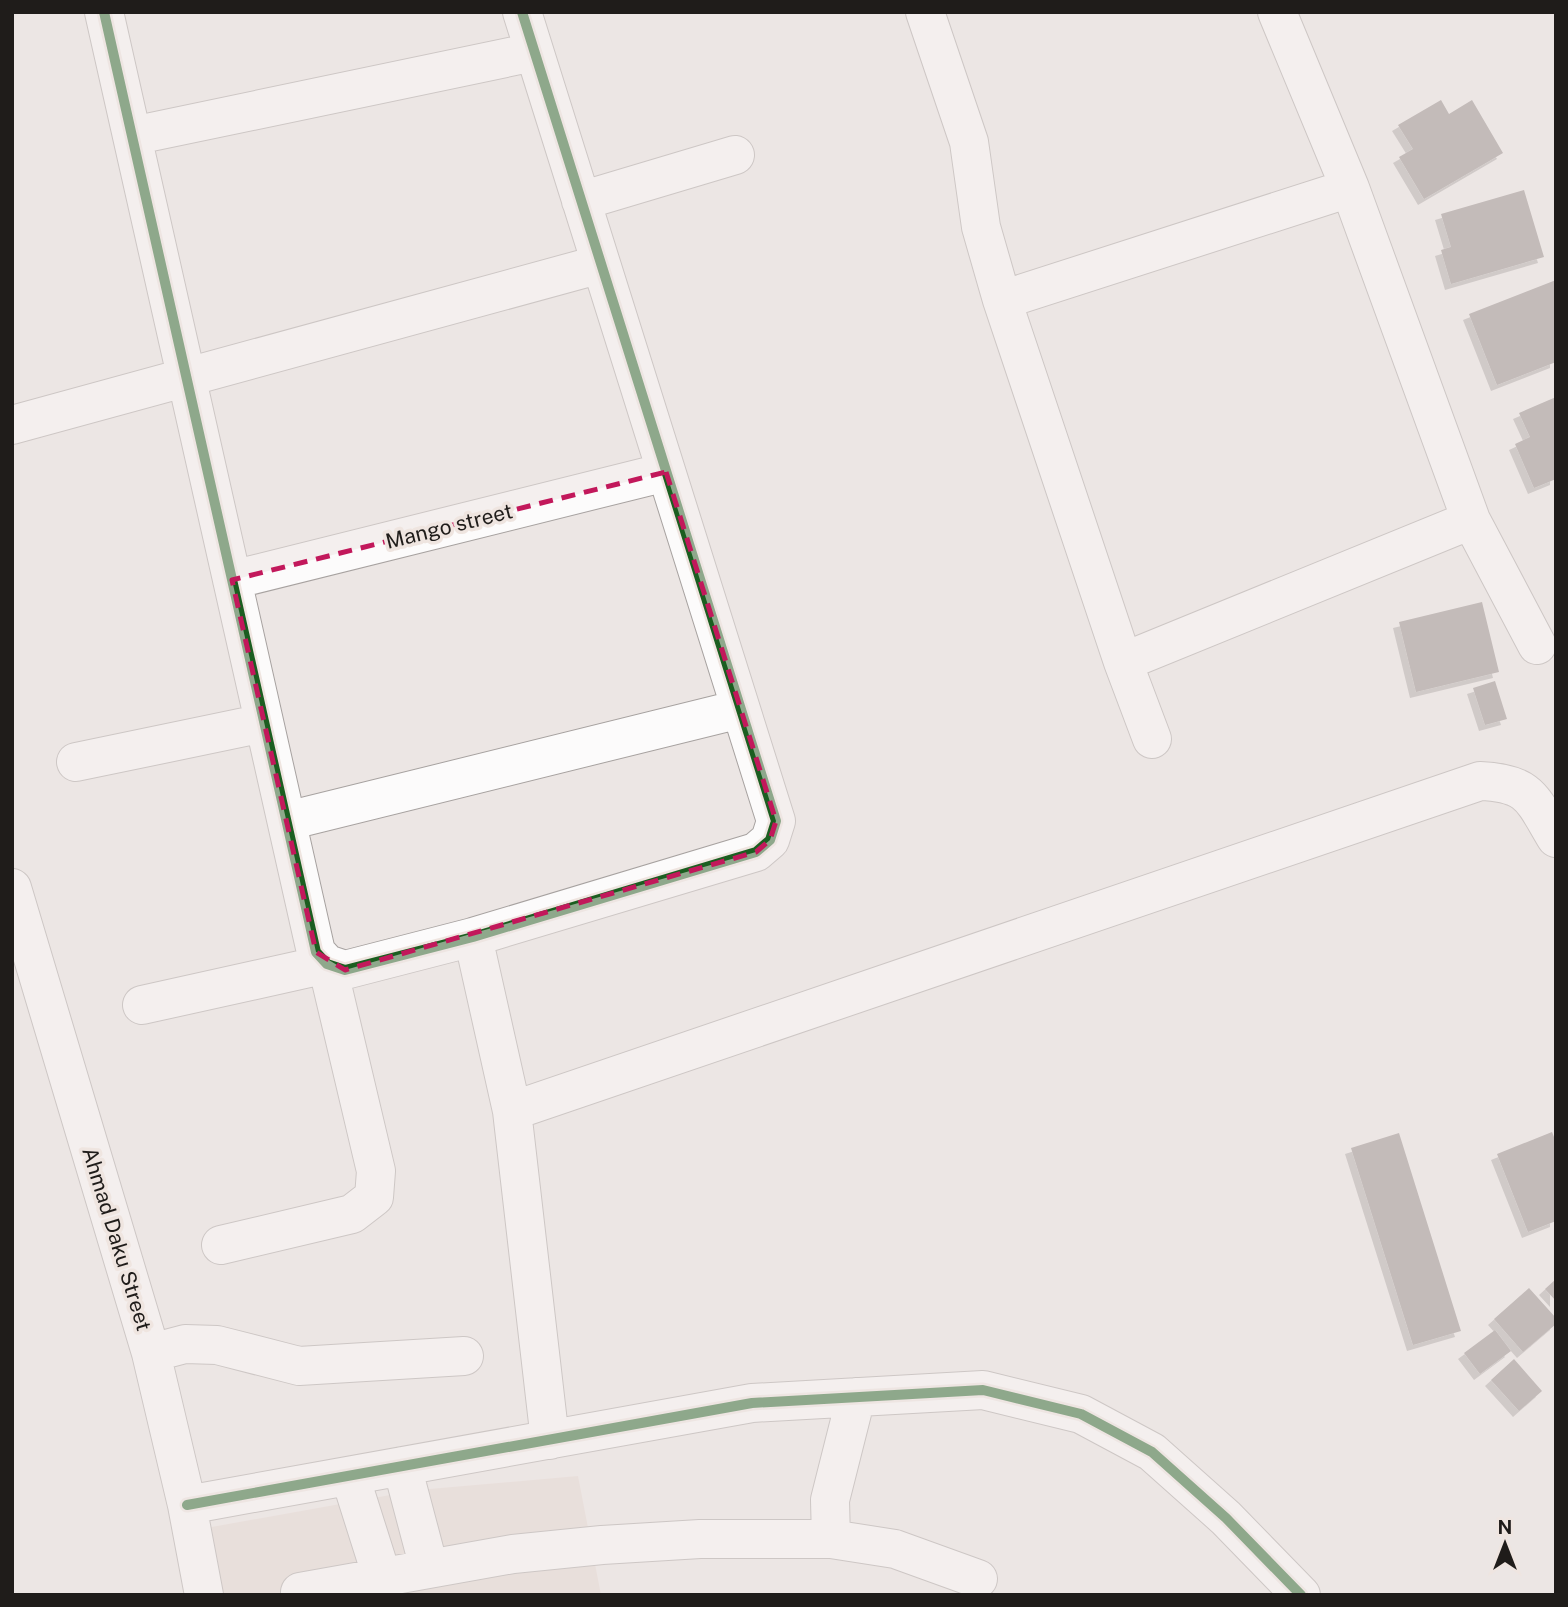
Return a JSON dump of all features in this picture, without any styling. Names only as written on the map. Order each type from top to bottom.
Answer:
[{"type":"street","points":[[104,12],[316,952],[327,964],[345,970],[473,937],[756,852],[770,840],[776,821],[522,12]]},
{"type":"street","points":[[925,12],[969,142],[981,228],[1002,300],[1123,662],[1152,739]]},
{"type":"street","points":[[1278,12],[1350,188],[1471,520],[1537,645]]},
{"type":"street","points":[[132,136],[534,52]]},
{"type":"street","points":[[581,201],[735,155]]},
{"type":"street","points":[[1002,300],[1350,188]]},
{"type":"street","points":[[12,425],[601,264]]},
{"type":"street","name":"Mango street","points":[[232,580],[666,472]]},
{"type":"street","points":[[1123,662],[1471,520]]},
{"type":"street","points":[[287,821],[740,709]]},
{"type":"street","points":[[76,761],[264,723]]},
{"type":"street","points":[[512,1111],[1480,781],[1506,782],[1531,797],[1556,838]]},
{"type":"street","name":"Ahmad Daku Street","points":[[12,888],[151,1353],[187,1505],[204,1595]]},
{"type":"street","points":[[473,937],[512,1111],[550,1440]]},
{"type":"street","points":[[142,1005],[327,964]]},
{"type":"street","points":[[221,1245],[352,1214],[374,1197],[376,1171],[327,964]]},
{"type":"street","points":[[151,1353],[185,1344],[217,1345],[299,1366],[464,1356]]},
{"type":"street","points":[[187,1505],[752,1403],[983,1390],[1081,1414],[1152,1452],[1226,1518],[1301,1595]]},
{"type":"street","points":[[831,1539],[830,1500],[856,1397]]},
{"type":"street","points":[[402,1466],[429,1568]]},
{"type":"street","points":[[350,1476],[382,1577]]},
{"type":"street","points":[[300,1592],[513,1554],[699,1539],[831,1539],[895,1549],[978,1579]]},
{"type":"highlighted area","points":[[666,472],[776,821],[770,840],[756,852],[345,970],[316,952],[232,580]]},
{"type":"shaded area","points":[[578,1476],[601,1595],[222,1595],[206,1528],[418,1490]]},
{"type":"building","points":[[1441,100],[1449,114],[1472,100],[1503,153],[1424,199],[1399,157],[1413,149],[1398,125]]},
{"type":"building","points":[[1524,190],[1544,257],[1451,284],[1441,250],[1451,247],[1441,214]]},
{"type":"building","points":[[1556,280],[1556,362],[1497,385],[1469,314]]},
{"type":"building","points":[[1556,397],[1556,479],[1534,488],[1515,444],[1530,437],[1519,413]]},
{"type":"building","points":[[1482,602],[1499,672],[1416,692],[1399,622]]},
{"type":"building","points":[[1495,681],[1507,719],[1485,725],[1473,688]]},
{"type":"building","points":[[1552,1132],[1556,1142],[1556,1221],[1528,1232],[1497,1154]]},
{"type":"building","points":[[1399,1133],[1461,1331],[1413,1345],[1351,1148]]},
{"type":"building","points":[[1556,1279],[1556,1301],[1545,1289]]},
{"type":"building","points":[[1529,1288],[1556,1318],[1556,1324],[1523,1352],[1494,1319]]},
{"type":"building","points":[[1495,1330],[1511,1351],[1480,1374],[1464,1353]]},
{"type":"building","points":[[1514,1359],[1542,1391],[1519,1411],[1491,1380]]},
{"type":"cycle path","points":[[104,12],[316,952],[327,964],[345,970],[473,937],[756,852],[770,840],[776,821],[522,12]]},
{"type":"cycle path","points":[[187,1505],[752,1403],[983,1390],[1081,1414],[1152,1452],[1226,1518],[1301,1595]]}]
